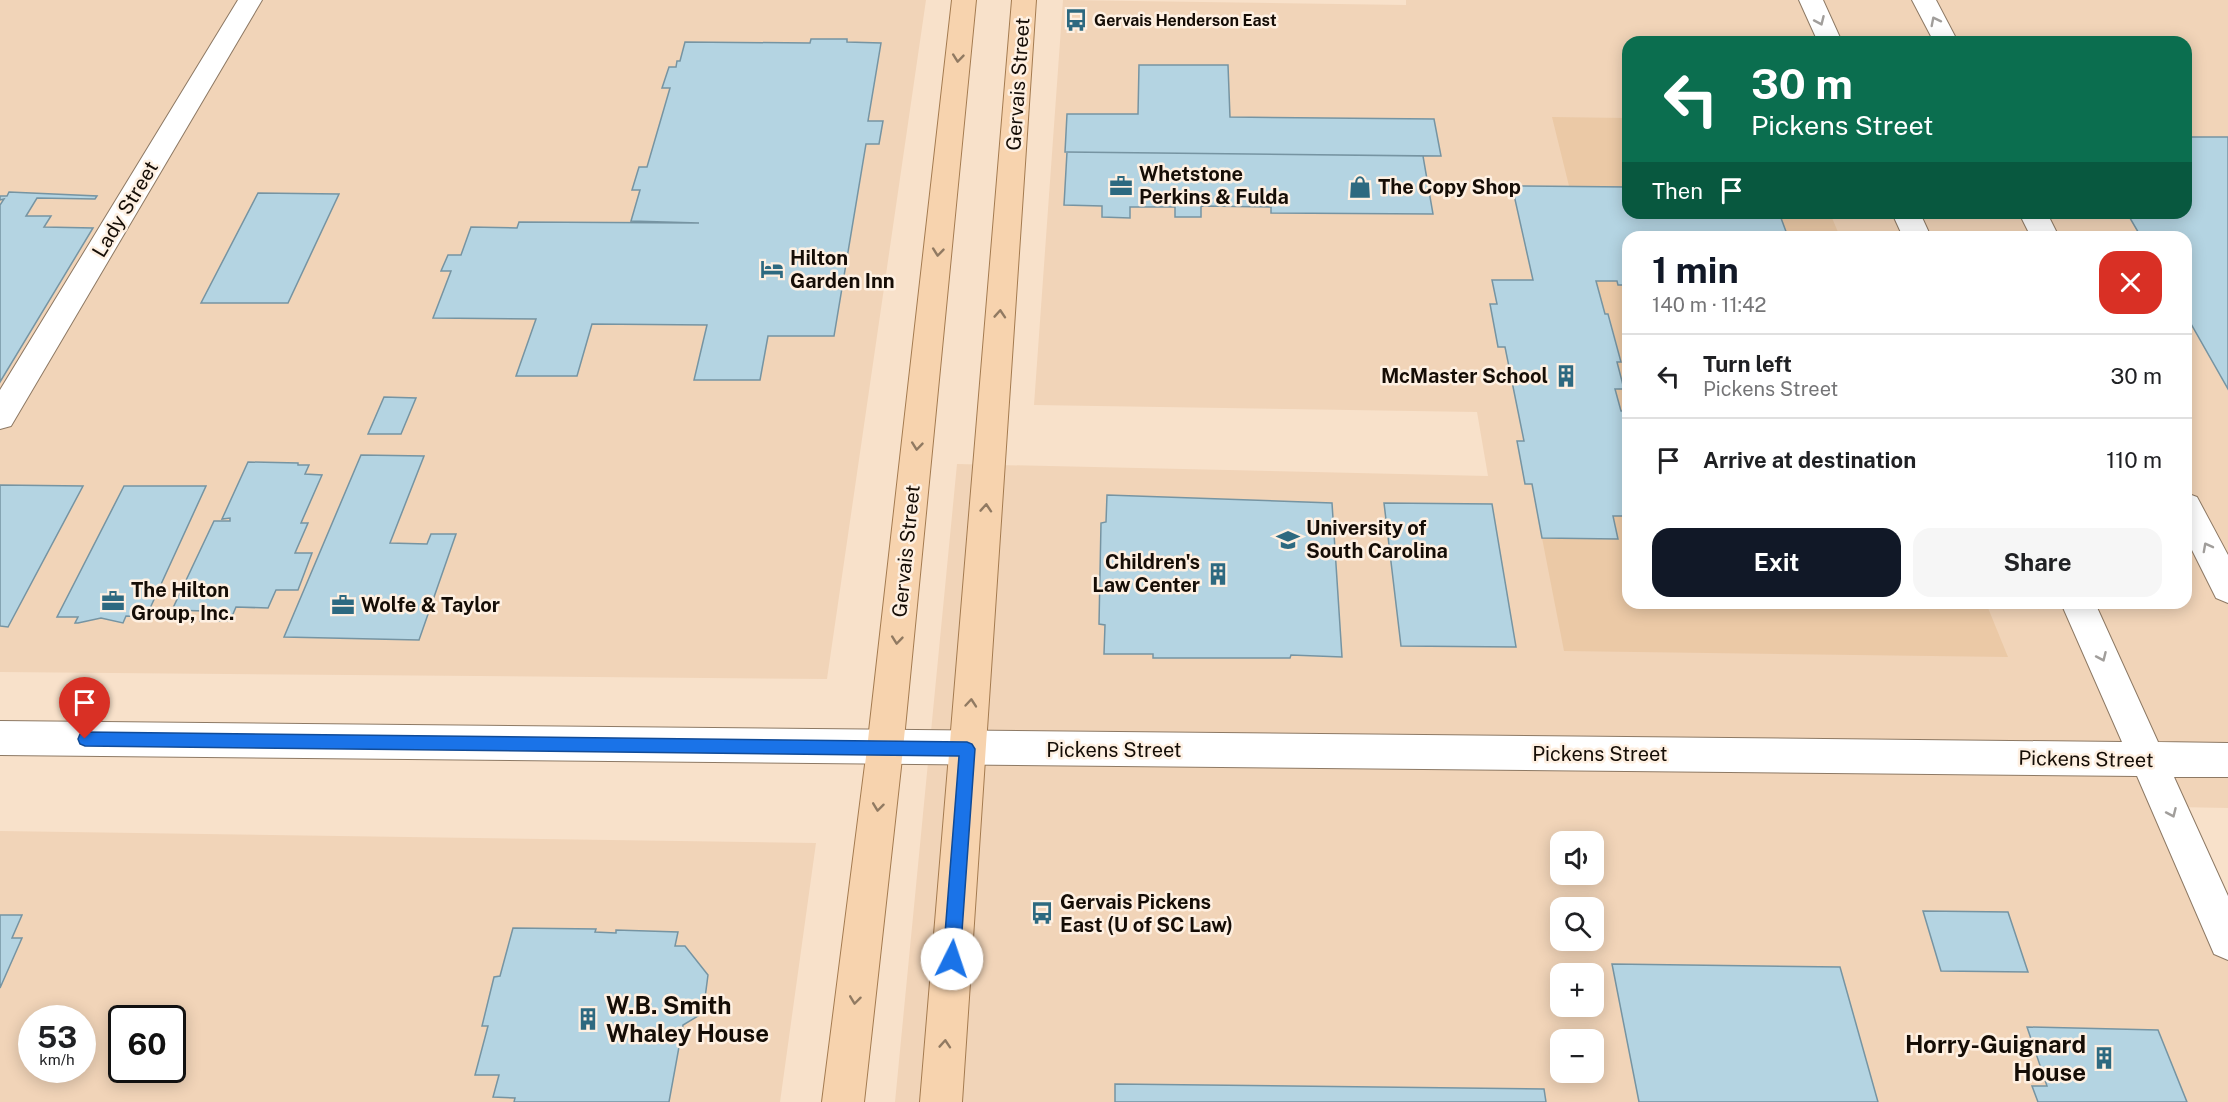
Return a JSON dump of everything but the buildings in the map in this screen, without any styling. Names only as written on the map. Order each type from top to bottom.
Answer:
[{"type":"main road","name":"Gervais Street","points":[[843,1102],[885,749],[964,0]]},
{"type":"main road","name":"Gervais Street","points":[[940,1102],[1024,0]]},
{"type":"street","name":"Lady Street","points":[[0,417],[250,0]]},
{"type":"street","points":[[1811,0],[1827,36]]},
{"type":"street","points":[[1924,0],[1943,36]]},
{"type":"street","points":[[2192,519],[2228,588]]},
{"type":"street","points":[[2082,609],[2228,940]]},
{"type":"street","name":"Pickens Street","points":[[0,738],[885,749],[2228,760]]},
{"type":"shaded area","points":[[0,0],[926,0],[827,679],[0,672]]},
{"type":"shaded area","name":"University of South Carolina","points":[[1063,0],[1406,5],[1406,0],[2228,0],[2228,808],[2176,807],[2228,927],[2228,1102],[895,1102],[957,464],[1488,476],[1477,412],[1034,405]]},
{"type":"shaded area","points":[[1552,117],[1622,118],[1622,187],[1569,186]]},
{"type":"shaded area","points":[[1781,219],[1832,219],[1838,231],[1786,231]]},
{"type":"shaded area","points":[[1596,281],[1622,283],[1622,381],[1617,362],[1621,361],[1609,314],[1605,314]]},
{"type":"shaded area","points":[[1615,389],[1622,389],[1622,411],[1621,411]]},
{"type":"shaded area","points":[[1613,516],[1622,516],[1622,609],[1988,609],[2008,657],[1564,651],[1542,538],[1618,539]]},
{"type":"shaded area","points":[[0,831],[816,843],[780,1102],[0,1102]]},
{"type":"place","name":"Gervais Henderson East","points":[[1076,20]]},
{"type":"place","name":"Whetstone Perkins & Fulda","points":[[1121,186]]},
{"type":"place","name":"The Copy Shop","points":[[1360,187]]},
{"type":"place","name":"Hilton Garden Inn","points":[[772,269]]},
{"type":"place","name":"McMaster School","points":[[1566,376]]},
{"type":"place","name":"University of South Carolina","points":[[1288,540]]},
{"type":"place","name":"Children's Law Center","points":[[1218,574]]},
{"type":"place","name":"The Hilton Group, Inc.","points":[[113,601]]},
{"type":"place","name":"Wolfe & Taylor","points":[[343,605]]},
{"type":"place","name":"Gervais Pickens East (U of SC Law)","points":[[1042,913]]},
{"type":"place","name":"W.B. Smith Whaley House","points":[[588,1019]]},
{"type":"place","name":"Horry-Guignard House","points":[[2104,1058]]},
{"type":"route","points":[[85,739],[967,749],[952,959]]}]
